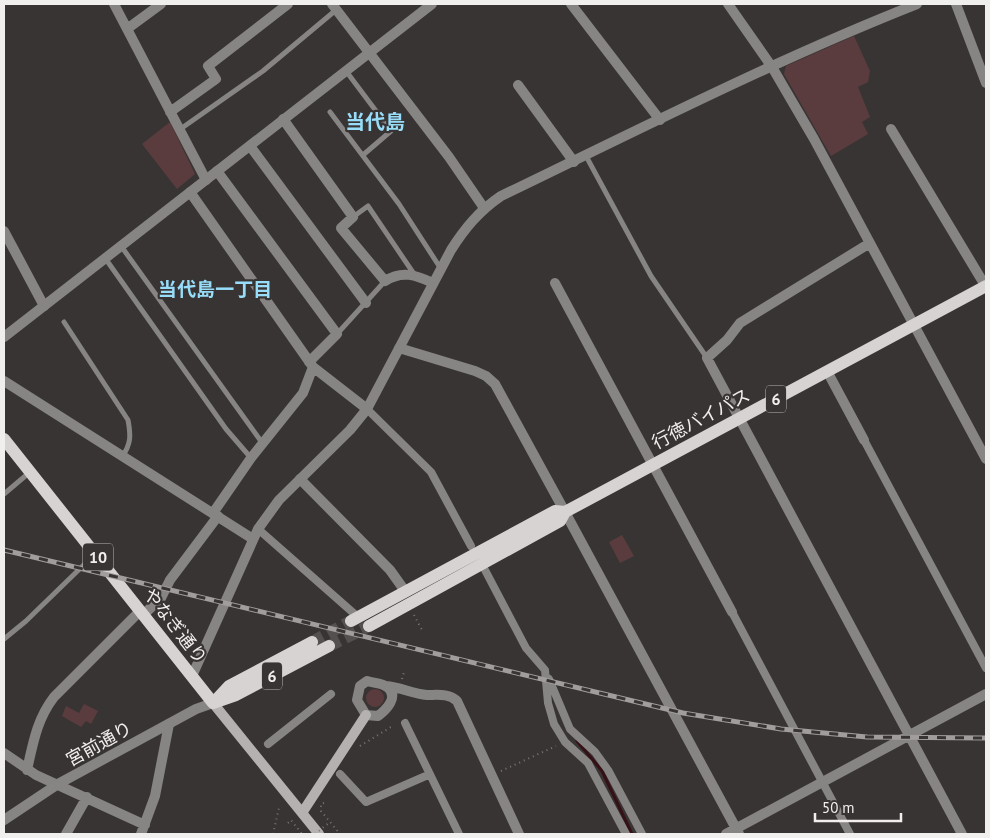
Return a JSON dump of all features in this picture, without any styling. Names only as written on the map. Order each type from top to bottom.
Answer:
[{"type":"main road","name":"行徳バイパス","points":[[369,626],[560,521],[565,512],[652,464],[986,286]]},
{"type":"main road","name":"やなぎ通り","points":[[4,439],[319,834]]},
{"type":"main road","name":"行徳バイパス","points":[[354,619],[555,511],[565,512]]},
{"type":"main road","name":"6","points":[[213,703],[229,686],[312,642]]},
{"type":"main road","name":"6","points":[[213,703],[236,695],[330,646]]},
{"type":"main road","points":[[302,813],[366,715]]},
{"type":"street","points":[[114,4],[206,180]]},
{"type":"street","points":[[127,29],[161,4]]},
{"type":"street","points":[[170,112],[216,79],[208,66],[288,4]]},
{"type":"street","points":[[4,337],[432,4]]},
{"type":"street","points":[[571,4],[660,120]]},
{"type":"street","points":[[728,4],[772,67],[870,243],[986,459]]},
{"type":"street","points":[[192,676],[258,529],[279,500],[350,430],[367,409],[441,269],[466,227],[484,208],[501,196],[772,67],[856,28],[917,4]]},
{"type":"street","points":[[956,4],[986,83]]},
{"type":"street","points":[[334,7],[449,156],[484,208]]},
{"type":"street","points":[[518,85],[574,162]]},
{"type":"street","points":[[283,119],[353,217],[341,228],[385,281],[394,275],[414,274],[433,283]]},
{"type":"street","points":[[891,129],[986,286]]},
{"type":"street","points":[[250,146],[366,303]]},
{"type":"street","points":[[27,770],[37,724],[44,710],[142,613],[161,598],[170,580],[215,515],[251,458],[303,393],[311,365],[337,334],[217,171]]},
{"type":"street","points":[[190,192],[311,365],[367,409],[431,472],[471,546]]},
{"type":"street","points":[[4,231],[44,306]]},
{"type":"street","points":[[870,243],[740,323],[727,340],[708,358],[962,834]]},
{"type":"street","points":[[555,283],[850,834]]},
{"type":"street","points":[[399,348],[476,371],[486,376],[495,384],[738,832]]},
{"type":"street","points":[[827,371],[986,668]]},
{"type":"street","points":[[4,381],[253,539]]},
{"type":"street","points":[[300,479],[390,570],[405,592]]},
{"type":"street","points":[[258,529],[354,619]]},
{"type":"street","points":[[485,570],[526,648],[545,670],[570,729],[595,752],[608,770],[642,834]]},
{"type":"street","points":[[545,670],[548,703],[554,724],[565,742],[588,763],[626,834]]},
{"type":"street","points":[[386,686],[392,699],[390,706],[378,716],[366,715],[356,700],[360,686],[368,681],[454,698],[457,701],[519,834]]},
{"type":"street","points":[[268,744],[331,694]]},
{"type":"street","points":[[726,834],[738,832],[823,782],[986,694]]},
{"type":"street","name":"宮前通り","points":[[4,820],[58,784],[169,724],[213,703]]},
{"type":"street","points":[[4,753],[27,770],[87,798],[143,829],[155,796],[169,724]]},
{"type":"street","points":[[406,724],[428,775],[459,834]]},
{"type":"street","points":[[340,774],[366,802],[428,775]]},
{"type":"street","points":[[66,834],[87,798]]},
{"type":"lane","points":[[179,130],[263,71],[334,7]]},
{"type":"lane","points":[[345,71],[391,131],[363,156]]},
{"type":"lane","points":[[330,112],[399,204],[441,269]]},
{"type":"lane","points":[[586,156],[652,276],[708,358]]},
{"type":"lane","points":[[353,217],[368,206],[414,274]]},
{"type":"lane","points":[[121,246],[263,444]]},
{"type":"lane","points":[[105,258],[226,429],[251,458]]},
{"type":"lane","points":[[337,334],[385,281]]},
{"type":"lane","points":[[64,322],[128,420],[131,436],[129,447],[122,457]]},
{"type":"lane","points":[[4,494],[30,472]]},
{"type":"lane","points":[[4,639],[95,554]]},
{"type":"path","points":[[411,609],[422,630]]},
{"type":"path","points":[[358,748],[363,742],[391,727]]},
{"type":"path","points":[[492,776],[565,742]]},
{"type":"path","points":[[324,803],[321,804],[321,811],[340,834]]},
{"type":"path","points":[[273,834],[279,808]]},
{"type":"path","points":[[288,823],[291,820],[302,834]]},
{"type":"path","points":[[315,834],[330,822]]},
{"type":"shaded area","points":[[854,36],[870,71],[868,82],[858,87],[870,117],[862,122],[868,134],[831,156],[784,74],[786,66]]},
{"type":"shaded area","points":[[170,122],[195,174],[177,189],[142,144]]},
{"type":"shaded area","points":[[622,535],[634,556],[620,563],[609,542]]},
{"type":"shaded area","points":[[375,689],[381,692],[384,698],[381,704],[375,707],[369,704],[366,698],[369,692]]},
{"type":"shaded area","points":[[84,704],[98,711],[91,724],[86,721],[81,727],[62,716],[66,706],[79,713]]},
{"type":"waterway","points":[[577,741],[602,771],[632,834]]},
{"type":"tunnel","points":[[312,642],[351,621]]},
{"type":"tunnel","points":[[329,646],[369,626]]},
{"type":"railway","points":[[4,550],[683,713],[781,729],[867,737],[986,738]]},
{"type":"district","name":"当代島","points":[[375,122]]},
{"type":"district","name":"当代島一丁目","points":[[215,289]]}]
